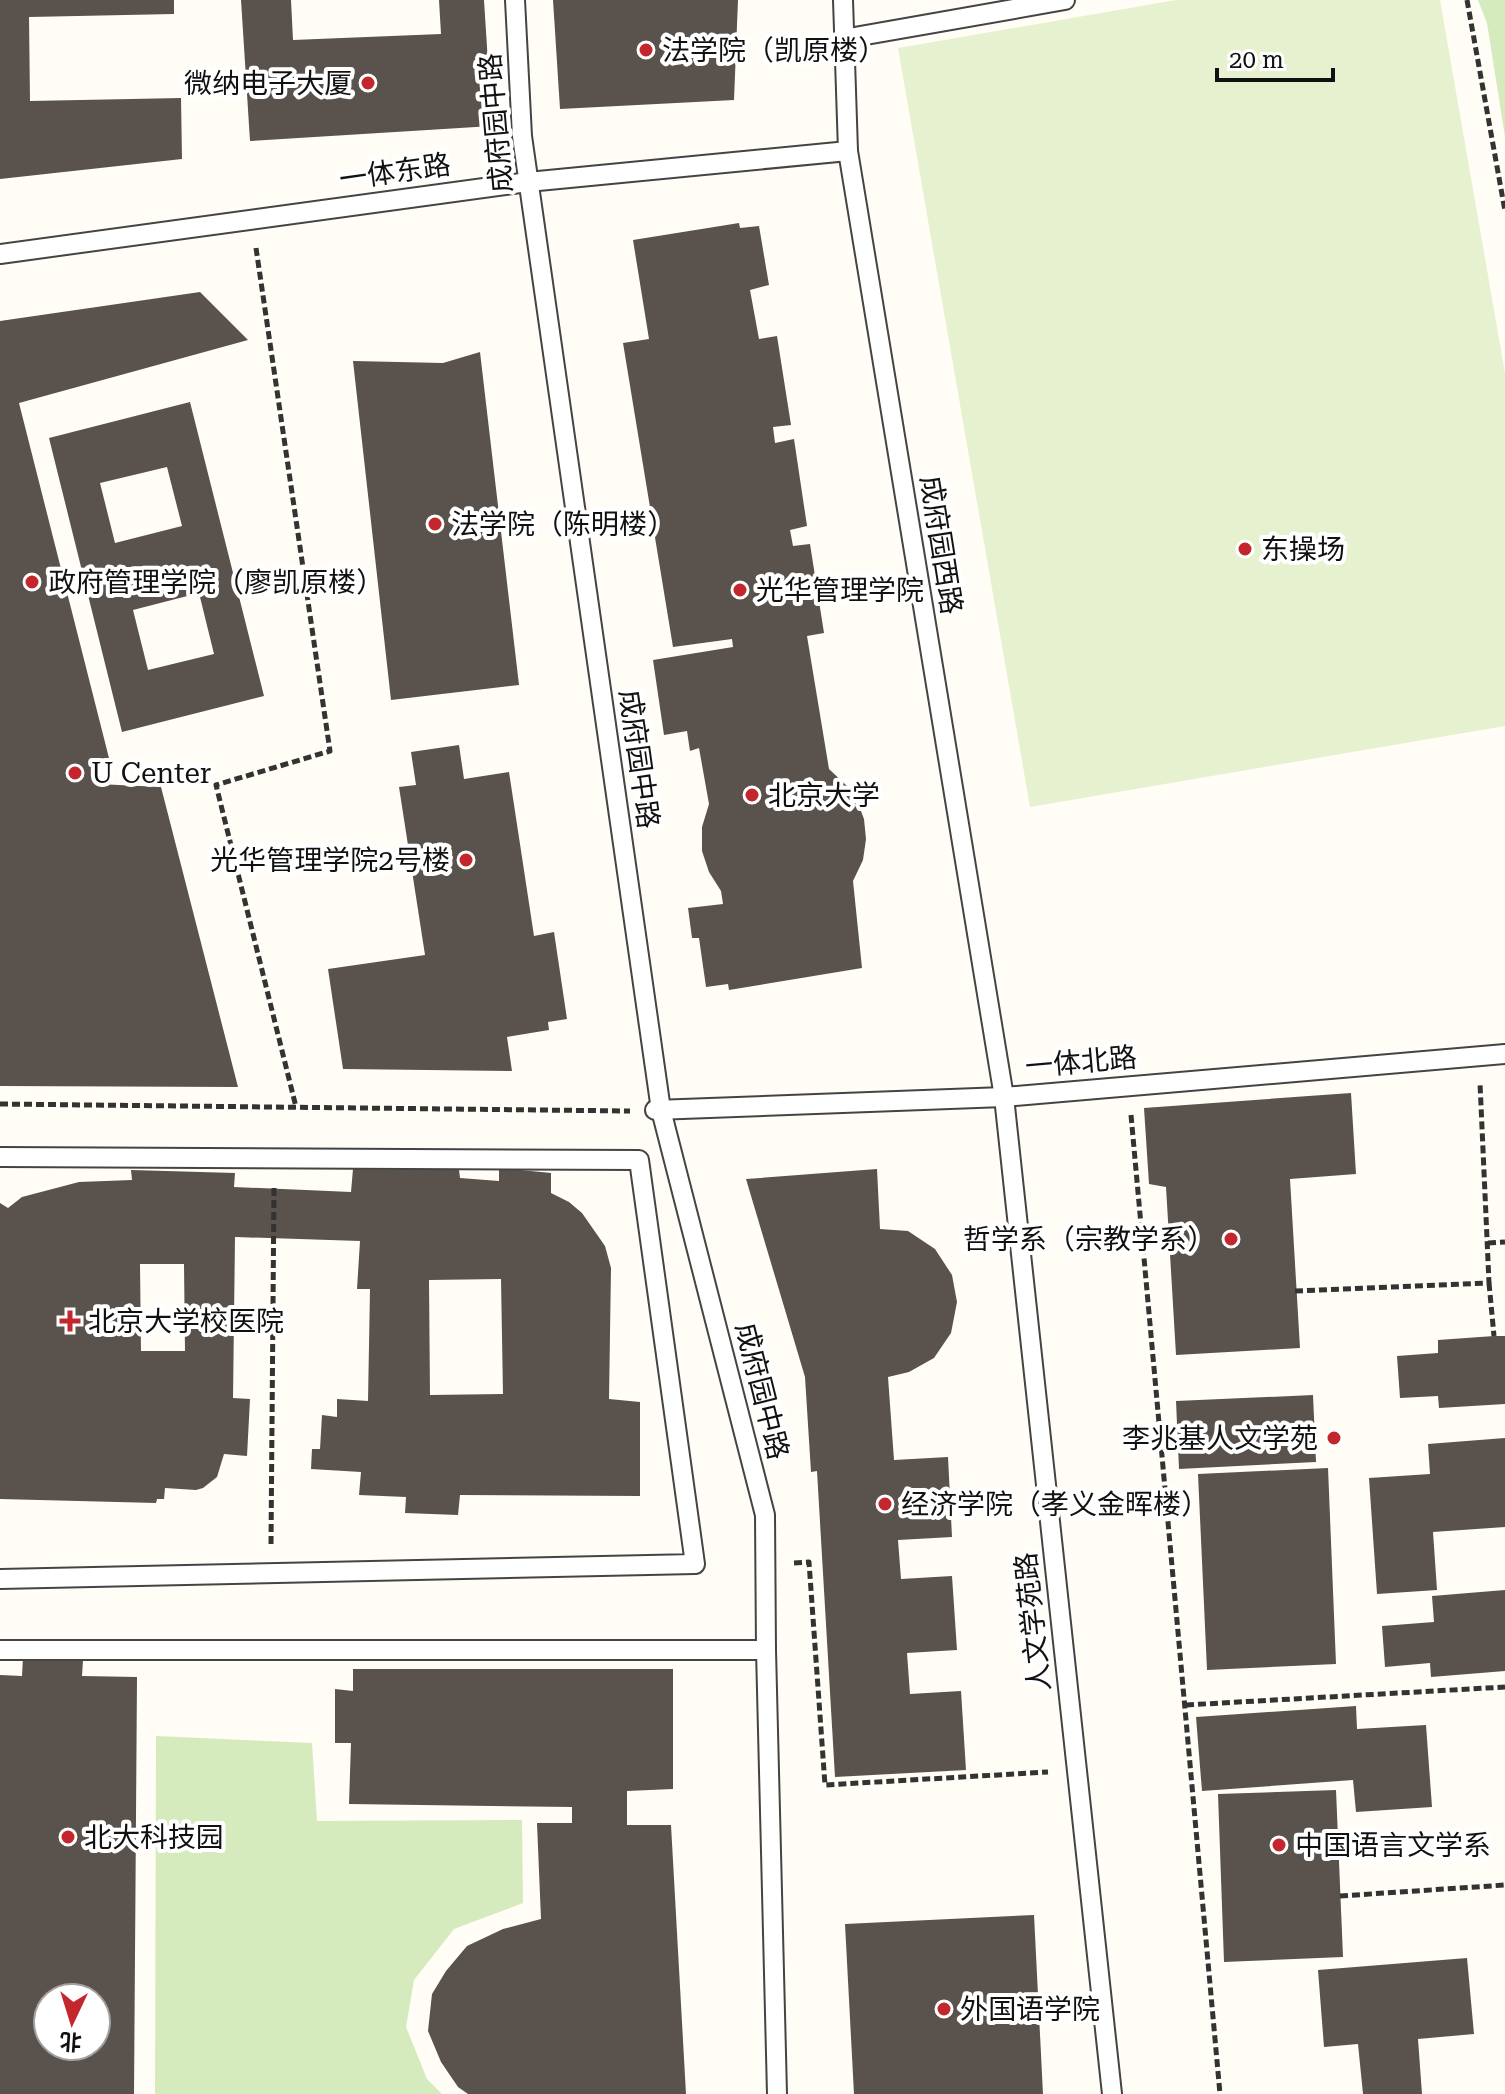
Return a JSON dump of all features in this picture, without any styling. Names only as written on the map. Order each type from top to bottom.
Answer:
[{"type":"lane","name":"成府园中路","points":[[515,0],[522,136],[658,1110],[765,1515],[777,2094]]},
{"type":"lane","name":"成府园西路","points":[[843,0],[848,151],[1004,1097]]},
{"type":"lane","points":[[843,39],[1065,0]]},
{"type":"lane","name":"一体东路","points":[[0,254],[528,182],[848,151]]},
{"type":"lane","name":"一体北路","points":[[658,1110],[1004,1097],[1505,1054]]},
{"type":"lane","name":"人文学苑路","points":[[1004,1097],[1112,2094]]},
{"type":"lane","points":[[0,1157],[639,1160],[695,1564],[0,1579]]},
{"type":"lane","points":[[0,1650],[766,1650]]},
{"type":"path","points":[[1467,0],[1505,211]]},
{"type":"path","points":[[252,219],[330,751],[216,785],[296,1107]]},
{"type":"path","points":[[1478,1056],[1494,1336]]},
{"type":"path","points":[[1128,1086],[1220,2094]]},
{"type":"path","points":[[0,1104],[658,1110]]},
{"type":"path","points":[[271,1573],[274,1189]]},
{"type":"path","points":[[1488,1243],[1505,1242]]},
{"type":"path","points":[[1295,1291],[1489,1283]]},
{"type":"path","points":[[766,1565],[809,1562],[825,1785],[1077,1770]]},
{"type":"path","points":[[1186,1705],[1505,1687]]},
{"type":"path","points":[[1340,1896],[1505,1885]]},
{"type":"green space","name":"东操场","points":[[1176,0],[1440,0],[1505,373],[1505,726],[1030,807],[898,48]]},
{"type":"green space","points":[[1478,0],[1505,0],[1505,137],[1487,23]]},
{"type":"green space","points":[[156,1736],[312,1743],[317,1821],[522,1820],[523,1903],[454,1929],[414,1980],[406,2027],[427,2079],[442,2094],[155,2094]]},
{"type":"building","points":[[0,0],[174,0],[174,14],[29,17],[30,101],[181,98],[182,159],[0,179]]},
{"type":"building","name":"微纳电子大厦","points":[[241,0],[291,0],[293,40],[441,34],[439,0],[484,0],[492,126],[250,141]]},
{"type":"building","name":"法学院（凯原楼）","points":[[553,0],[738,0],[734,100],[560,109]]},
{"type":"building","name":"光华管理学院","points":[[739,223],[740,228],[759,226],[769,285],[750,290],[759,339],[777,336],[791,425],[773,427],[775,443],[794,439],[807,526],[790,530],[793,546],[810,544],[824,633],[807,636],[829,769],[857,801],[864,819],[866,839],[863,860],[853,881],[862,968],[729,990],[728,984],[706,987],[699,938],[692,938],[688,908],[723,904],[721,891],[709,872],[702,851],[702,827],[709,804],[699,748],[690,751],[687,731],[664,735],[653,660],[733,647],[732,639],[673,647],[623,343],[649,339],[633,240]]},
{"type":"building","name":"政府管理学院（廖凯原楼）","points":[[200,292],[248,340],[19,403],[110,762],[99,762],[98,784],[161,787],[238,1087],[0,1086],[0,321]]},
{"type":"building","name":"法学院（陈明楼）","points":[[480,352],[519,685],[391,700],[353,361],[443,363]]},
{"type":"building","points":[[190,402],[264,696],[122,732],[49,438]],"holes":[[[167,467],[182,526],[115,543],[100,483]],[[199,593],[214,654],[148,670],[133,610]]]},
{"type":"building","name":"光华管理学院2号楼","points":[[459,745],[464,779],[509,772],[534,936],[554,932],[567,1019],[548,1022],[549,1030],[507,1037],[512,1071],[343,1069],[328,969],[425,955],[399,787],[416,785],[411,752]]},
{"type":"building","points":[[1351,1093],[1356,1174],[1290,1179],[1300,1348],[1176,1355],[1166,1187],[1149,1184],[1144,1108]]},
{"type":"building","name":"北京大学校医院","points":[[499,1168],[551,1173],[551,1193],[582,1213],[605,1246],[611,1268],[609,1399],[640,1402],[640,1496],[460,1495],[458,1515],[405,1513],[406,1497],[359,1495],[361,1472],[311,1469],[312,1449],[320,1449],[322,1415],[337,1417],[337,1399],[368,1401],[370,1289],[357,1289],[360,1241],[235,1237],[233,1398],[250,1399],[247,1456],[224,1454],[217,1477],[203,1488],[165,1488],[164,1499],[157,1499],[156,1503],[0,1499],[0,1203],[8,1208],[22,1197],[79,1182],[132,1180],[131,1170],[235,1173],[234,1187],[351,1192],[353,1169],[459,1170],[460,1178],[499,1181]],"holes":[[[140,1264],[184,1264],[185,1351],[141,1351]],[[501,1279],[503,1394],[430,1395],[429,1280]]]},
{"type":"building","name":"经济学院（孝义金晖楼）","points":[[877,1169],[880,1229],[908,1231],[935,1249],[952,1275],[957,1302],[951,1333],[934,1358],[909,1372],[888,1377],[894,1460],[948,1457],[952,1537],[898,1540],[901,1579],[952,1576],[957,1650],[907,1653],[910,1694],[961,1691],[966,1770],[835,1777],[817,1471],[811,1472],[805,1377],[746,1179]]},
{"type":"building","points":[[1505,1336],[1505,1404],[1439,1408],[1438,1396],[1400,1398],[1397,1356],[1438,1353],[1438,1340]]},
{"type":"building","points":[[1313,1395],[1316,1462],[1179,1469],[1176,1401]]},
{"type":"building","name":"李兆基人文学苑","points":[[1505,1438],[1505,1527],[1433,1532],[1437,1590],[1377,1594],[1369,1478],[1430,1474],[1428,1444]]},
{"type":"building","points":[[1328,1468],[1336,1664],[1207,1670],[1198,1474]]},
{"type":"building","points":[[1505,1590],[1505,1671],[1431,1677],[1430,1663],[1385,1667],[1382,1626],[1434,1622],[1432,1596]]},
{"type":"building","name":"北大科技园","points":[[23,1657],[83,1660],[82,1676],[137,1677],[134,2094],[0,2094],[0,1675],[22,1676]]},
{"type":"building","points":[[353,1669],[673,1669],[673,1789],[627,1791],[627,1825],[671,1825],[686,2094],[468,2094],[458,2087],[441,2062],[428,2031],[432,1994],[467,1946],[503,1929],[541,1919],[537,1823],[572,1823],[572,1807],[349,1804],[351,1743],[335,1743],[335,1689],[353,1691]]},
{"type":"building","points":[[1356,1706],[1357,1729],[1426,1725],[1432,1807],[1356,1812],[1353,1780],[1202,1791],[1196,1717]]},
{"type":"building","name":"中国语言文学系","points":[[1336,1790],[1343,1957],[1224,1962],[1218,1794]]},
{"type":"building","name":"外国语学院","points":[[1034,1915],[1043,2094],[854,2094],[845,1924]]},
{"type":"building","points":[[1467,1958],[1474,2034],[1418,2039],[1422,2094],[1363,2094],[1358,2044],[1324,2047],[1318,1970]]},
{"type":"place","name":"法学院（凯原楼）","points":[[646,50]]},
{"type":"place","name":"微纳电子大厦","points":[[368,83]]},
{"type":"place","name":"法学院（陈明楼）","points":[[435,524]]},
{"type":"place","name":"东操场","points":[[1245,549]]},
{"type":"place","name":"政府管理学院（廖凯原楼）","points":[[32,582]]},
{"type":"place","name":"光华管理学院","points":[[740,590]]},
{"type":"place","name":"U Center","points":[[75,773]]},
{"type":"place","name":"北京大学","points":[[752,795]]},
{"type":"place","name":"光华管理学院2号楼","points":[[466,860]]},
{"type":"place","name":"哲学系（宗教学系）","points":[[1231,1239]]},
{"type":"place","name":"北京大学校医院","points":[[70,1321]]},
{"type":"place","name":"李兆基人文学苑","points":[[1334,1438]]},
{"type":"place","name":"经济学院（孝义金晖楼）","points":[[885,1504]]},
{"type":"place","name":"北大科技园","points":[[68,1837]]},
{"type":"place","name":"中国语言文学系","points":[[1279,1845]]},
{"type":"place","name":"外国语学院","points":[[944,2009]]}]
